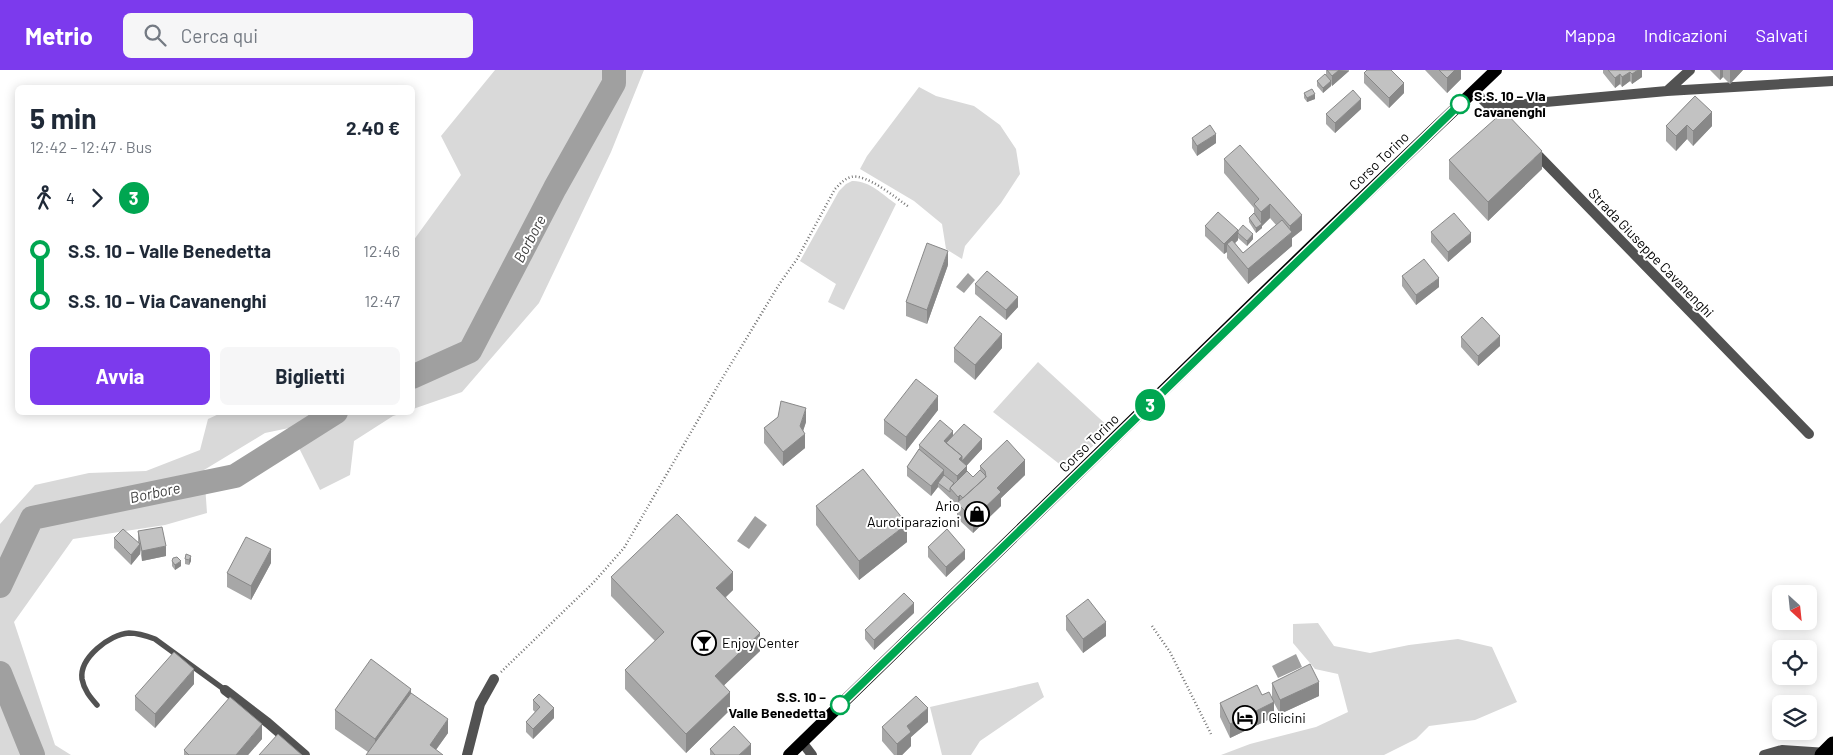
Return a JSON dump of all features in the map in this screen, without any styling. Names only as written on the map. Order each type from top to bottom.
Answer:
[{"type":"highway","points":[[1822,755],[1833,744]]},
{"type":"main road","name":"Corso Torino","points":[[789,755],[1496,70]]},
{"type":"street","points":[[1667,92],[1690,70]]},
{"type":"street","points":[[1491,107],[1667,92],[1833,81]]},
{"type":"street","points":[[1474,91],[1513,130]]},
{"type":"street","name":"Strada Giuseppe Cavanenghi","points":[[1526,144],[1809,434]]},
{"type":"street","points":[[467,755],[480,704],[494,679]]},
{"type":"street","points":[[225,690],[268,723],[305,755]]},
{"type":"street","points":[[802,742],[812,755]]},
{"type":"street","points":[[1764,755],[1782,750],[1833,753]]},
{"type":"lane","points":[[97,705],[87,693],[82,676],[88,659],[98,647],[113,636],[128,633],[144,635],[155,640],[225,690]]},
{"type":"path","points":[[494,679],[594,582],[624,548],[720,382],[780,283],[797,259],[835,189],[843,181],[851,177],[860,176],[909,207]]},
{"type":"path","points":[[1152,626],[1170,652],[1211,734]]},
{"type":"shaded area","points":[[495,70],[644,70],[611,152],[539,303],[462,392],[415,408],[415,238],[461,175],[441,136]]},
{"type":"shaded area","points":[[919,87],[936,96],[974,106],[1000,125],[1016,149],[1020,174],[1001,203],[965,246],[962,259],[946,249],[942,224],[914,201],[860,169],[867,156]]},
{"type":"shaded area","points":[[852,181],[870,185],[896,204],[844,310],[828,302],[836,284],[800,261],[839,191]]},
{"type":"shaded area","points":[[968,273],[975,280],[964,293],[956,287]]},
{"type":"shaded area","points":[[1038,362],[1111,429],[1067,470],[993,412]]},
{"type":"shaded area","points":[[217,415],[396,415],[354,441],[350,475],[320,490],[289,428],[265,433],[204,470],[207,513],[165,525],[73,539],[14,622],[55,745],[71,755],[0,755],[0,524],[35,485],[89,473],[146,471],[200,450],[208,419]]},
{"type":"shaded area","points":[[755,516],[767,525],[749,549],[737,541]]},
{"type":"shaded area","points":[[1318,623],[1334,646],[1370,653],[1409,645],[1458,639],[1492,647],[1517,702],[1475,720],[1429,726],[1416,739],[1384,755],[1221,755],[1250,744],[1316,727],[1348,712],[1338,674],[1315,669],[1293,643],[1293,624]]},
{"type":"shaded area","points":[[1296,654],[1302,667],[1278,678],[1272,666]]},
{"type":"shaded area","points":[[1038,682],[1044,697],[980,741],[971,755],[942,755],[930,707]]},
{"type":"building","points":[[1327,70],[1339,70],[1332,76]]},
{"type":"building","points":[[1367,70],[1391,70],[1404,83],[1389,98],[1364,73]]},
{"type":"building","points":[[1439,70],[1455,70],[1447,78]]},
{"type":"building","points":[[1608,70],[1638,70],[1622,77],[1620,74],[1615,78]]},
{"type":"building","points":[[1325,74],[1331,81],[1323,88],[1317,81]]},
{"type":"building","points":[[1312,89],[1315,94],[1307,98],[1304,93]]},
{"type":"building","points":[[1353,90],[1361,99],[1335,123],[1326,114]]},
{"type":"building","points":[[1695,96],[1712,112],[1693,131],[1687,125],[1676,136],[1666,126]]},
{"type":"building","points":[[1504,111],[1542,151],[1488,202],[1449,160]]},
{"type":"building","points":[[1210,125],[1216,134],[1197,146],[1192,138]]},
{"type":"building","points":[[1240,145],[1302,215],[1290,226],[1270,204],[1261,212],[1254,204],[1259,199],[1224,159]]},
{"type":"building","points":[[1218,212],[1238,230],[1224,244],[1205,226]]},
{"type":"building","points":[[1254,213],[1262,224],[1256,228],[1249,218]]},
{"type":"building","points":[[1454,213],[1471,233],[1448,252],[1431,232]]},
{"type":"building","points":[[1282,220],[1292,232],[1248,269],[1227,244],[1232,240],[1243,253]]},
{"type":"building","points":[[1243,225],[1253,234],[1247,241],[1238,233]]},
{"type":"building","points":[[927,243],[948,251],[927,310],[906,302]]},
{"type":"building","points":[[1424,259],[1439,278],[1416,295],[1402,276]]},
{"type":"building","points":[[987,271],[1018,297],[1006,310],[975,284]]},
{"type":"building","points":[[980,316],[1002,334],[975,365],[954,348]]},
{"type":"building","points":[[1482,317],[1500,336],[1478,356],[1461,337]]},
{"type":"building","points":[[916,379],[938,396],[906,437],[884,420]]},
{"type":"building","points":[[781,401],[806,408],[800,426],[805,434],[783,452],[764,428],[778,417]]},
{"type":"building","points":[[940,420],[953,431],[944,441],[962,456],[959,459],[967,466],[957,476],[919,445]]},
{"type":"building","points":[[964,424],[982,439],[962,461],[962,456],[946,443]]},
{"type":"building","points":[[1007,440],[1025,460],[997,488],[1001,492],[973,519],[957,503],[986,477],[985,471],[980,466]]},
{"type":"building","points":[[919,449],[944,470],[931,486],[907,467]]},
{"type":"building","points":[[863,469],[907,524],[859,561],[816,506]]},
{"type":"building","points":[[980,470],[986,477],[963,498],[960,495],[958,497],[950,488],[967,471],[973,477]]},
{"type":"building","points":[[944,475],[954,483],[950,488],[950,492],[938,483]]},
{"type":"building","name":"Enjoy Center","points":[[677,514],[733,572],[716,588],[760,633],[715,676],[730,692],[686,734],[625,670],[664,632],[611,577]]},
{"type":"building","points":[[162,527],[166,546],[142,551],[138,531]]},
{"type":"building","points":[[123,529],[140,544],[131,555],[114,538]]},
{"type":"building","points":[[947,529],[965,550],[946,567],[928,547]]},
{"type":"building","points":[[246,537],[271,549],[251,586],[227,573]]},
{"type":"building","points":[[186,554],[191,556],[189,560],[185,559]]},
{"type":"building","points":[[177,557],[181,561],[175,565],[172,561],[173,558]]},
{"type":"building","points":[[904,593],[914,603],[874,640],[865,630]]},
{"type":"building","points":[[1088,599],[1106,622],[1083,639],[1066,616]]},
{"type":"building","points":[[174,652],[194,669],[155,714],[135,696]]},
{"type":"building","points":[[371,659],[411,689],[375,739],[335,710]]},
{"type":"building","points":[[1310,664],[1319,682],[1280,700],[1272,683]]},
{"type":"building","points":[[1257,685],[1262,695],[1269,692],[1274,702],[1230,724],[1220,703]]},
{"type":"building","points":[[411,693],[448,719],[430,745],[443,755],[366,755]]},
{"type":"building","points":[[539,694],[554,708],[533,729],[526,722],[540,707],[533,700]]},
{"type":"building","points":[[916,696],[928,708],[907,726],[911,732],[897,744],[882,727]]},
{"type":"building","points":[[230,697],[262,724],[236,755],[189,755],[184,750]]},
{"type":"building","points":[[734,726],[751,744],[739,755],[715,755],[710,749]]},
{"type":"building","points":[[278,734],[302,755],[259,755]]},
{"type":"waterway","name":"Borbore","points":[[415,376],[470,351],[555,188],[614,83],[614,70]]},
{"type":"waterway","name":"Borbore","points":[[0,586],[32,518],[235,476],[331,415]]},
{"type":"waterway","name":"Borbore","points":[[0,673],[33,755]]},
{"type":"bus line","name":"3","points":[[840,705],[1460,104]]},
{"type":"place","name":"S.S. 10 – Via Cavanenghi","points":[[1460,104]]},
{"type":"place","name":"Ario Aurotiparazioni","points":[[977,514]]},
{"type":"place","name":"Enjoy Center","points":[[704,643]]},
{"type":"place","name":"S.S. 10 – Valle Benedetta","points":[[840,705]]},
{"type":"place","name":"I Glicini","points":[[1245,718]]}]
